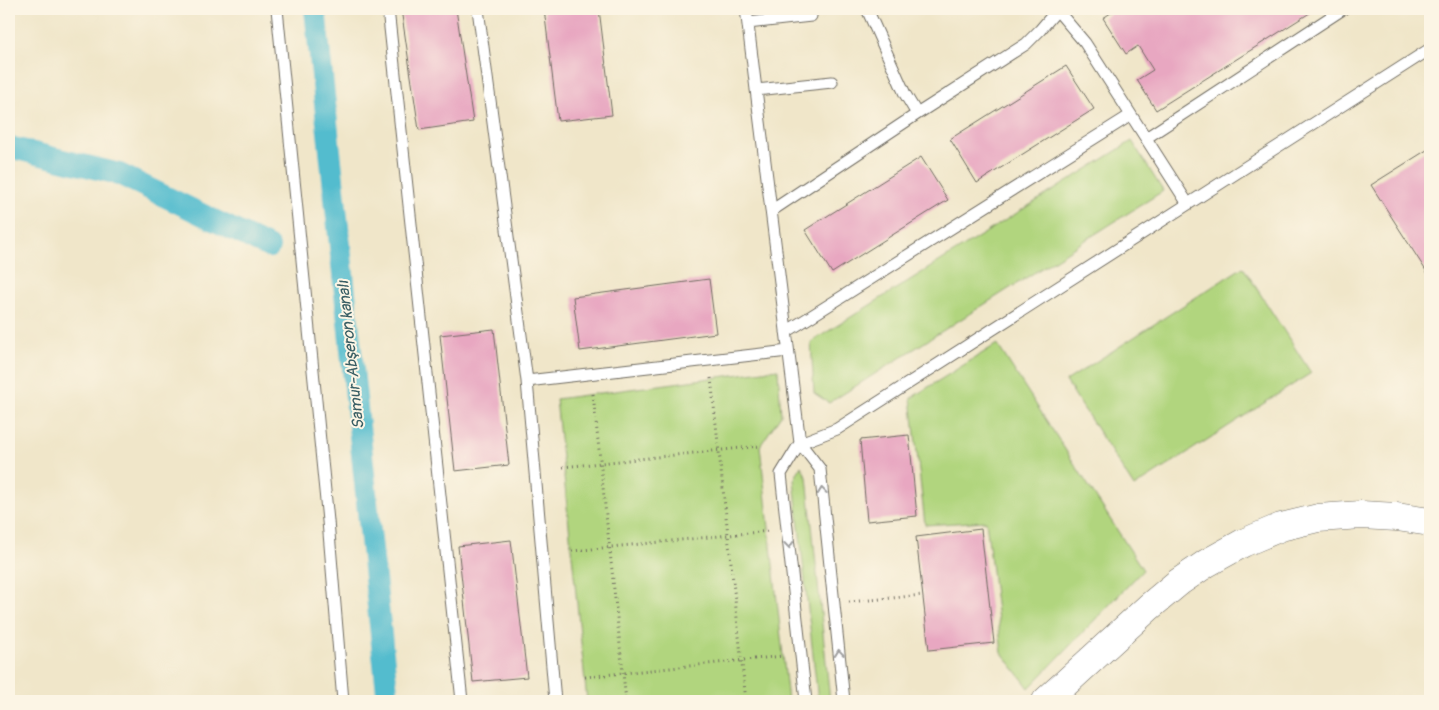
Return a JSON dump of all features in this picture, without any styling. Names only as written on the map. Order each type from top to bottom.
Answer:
[{"type":"street","points":[[1046,701],[1178,582],[1243,543],[1281,527],[1318,518],[1362,515],[1397,517],[1430,522]]},
{"type":"lane","points":[[277,9],[328,521],[343,701]]},
{"type":"lane","points":[[388,9],[462,701]]},
{"type":"lane","points":[[478,9],[527,381],[555,701]]},
{"type":"lane","points":[[746,9],[800,443],[820,469],[844,701]]},
{"type":"lane","points":[[867,9],[905,94],[917,114]]},
{"type":"lane","points":[[1146,138],[1343,9]]},
{"type":"lane","points":[[771,211],[1026,44],[1058,10],[1086,43],[1188,204]]},
{"type":"lane","points":[[748,24],[812,16]]},
{"type":"lane","points":[[806,701],[781,474],[800,443],[837,429],[1430,49]]},
{"type":"lane","points":[[756,90],[832,82]]},
{"type":"lane","points":[[786,332],[1131,115]]},
{"type":"lane","points":[[527,381],[788,351]]},
{"type":"path","points":[[711,378],[746,701]]},
{"type":"path","points":[[593,394],[626,701]]},
{"type":"path","points":[[563,467],[760,446]]},
{"type":"path","points":[[572,551],[769,531]]},
{"type":"path","points":[[834,604],[923,595]]},
{"type":"path","points":[[585,677],[783,656]]},
{"type":"green space","points":[[1132,141],[1163,191],[829,403],[814,393],[811,342]]},
{"type":"green space","points":[[1243,267],[1311,373],[1134,487],[1066,381]]},
{"type":"green space","points":[[997,344],[1143,570],[1029,688],[1002,653],[986,521],[925,525],[911,398]]},
{"type":"green space","points":[[778,369],[781,415],[760,446],[788,701],[587,701],[556,399]]},
{"type":"green space","points":[[801,466],[807,477],[830,701],[818,701],[794,480]]},
{"type":"building","points":[[401,9],[456,9],[473,122],[419,130]]},
{"type":"building","points":[[544,9],[599,9],[612,115],[558,121]]},
{"type":"building","points":[[1117,9],[1186,9],[1187,11],[1191,9],[1316,9],[1156,110],[1137,80],[1153,70],[1138,46],[1126,54],[1103,18]]},
{"type":"building","points":[[1066,66],[1094,109],[977,183],[950,139]]},
{"type":"building","points":[[1430,148],[1430,277],[1371,185]]},
{"type":"building","points":[[921,157],[948,200],[832,273],[805,230]]},
{"type":"building","points":[[709,279],[716,333],[580,351],[573,297]]},
{"type":"building","points":[[494,329],[509,465],[455,471],[440,335]]},
{"type":"building","points":[[909,435],[917,516],[867,521],[860,440]]},
{"type":"building","points":[[981,529],[994,643],[929,650],[916,537]]},
{"type":"building","points":[[511,540],[527,677],[473,682],[458,546]]},
{"type":"waterway","name":"Samur-Abşeron kanalı","points":[[315,9],[388,701]]},
{"type":"waterway","points":[[9,147],[119,174],[269,247]]}]
